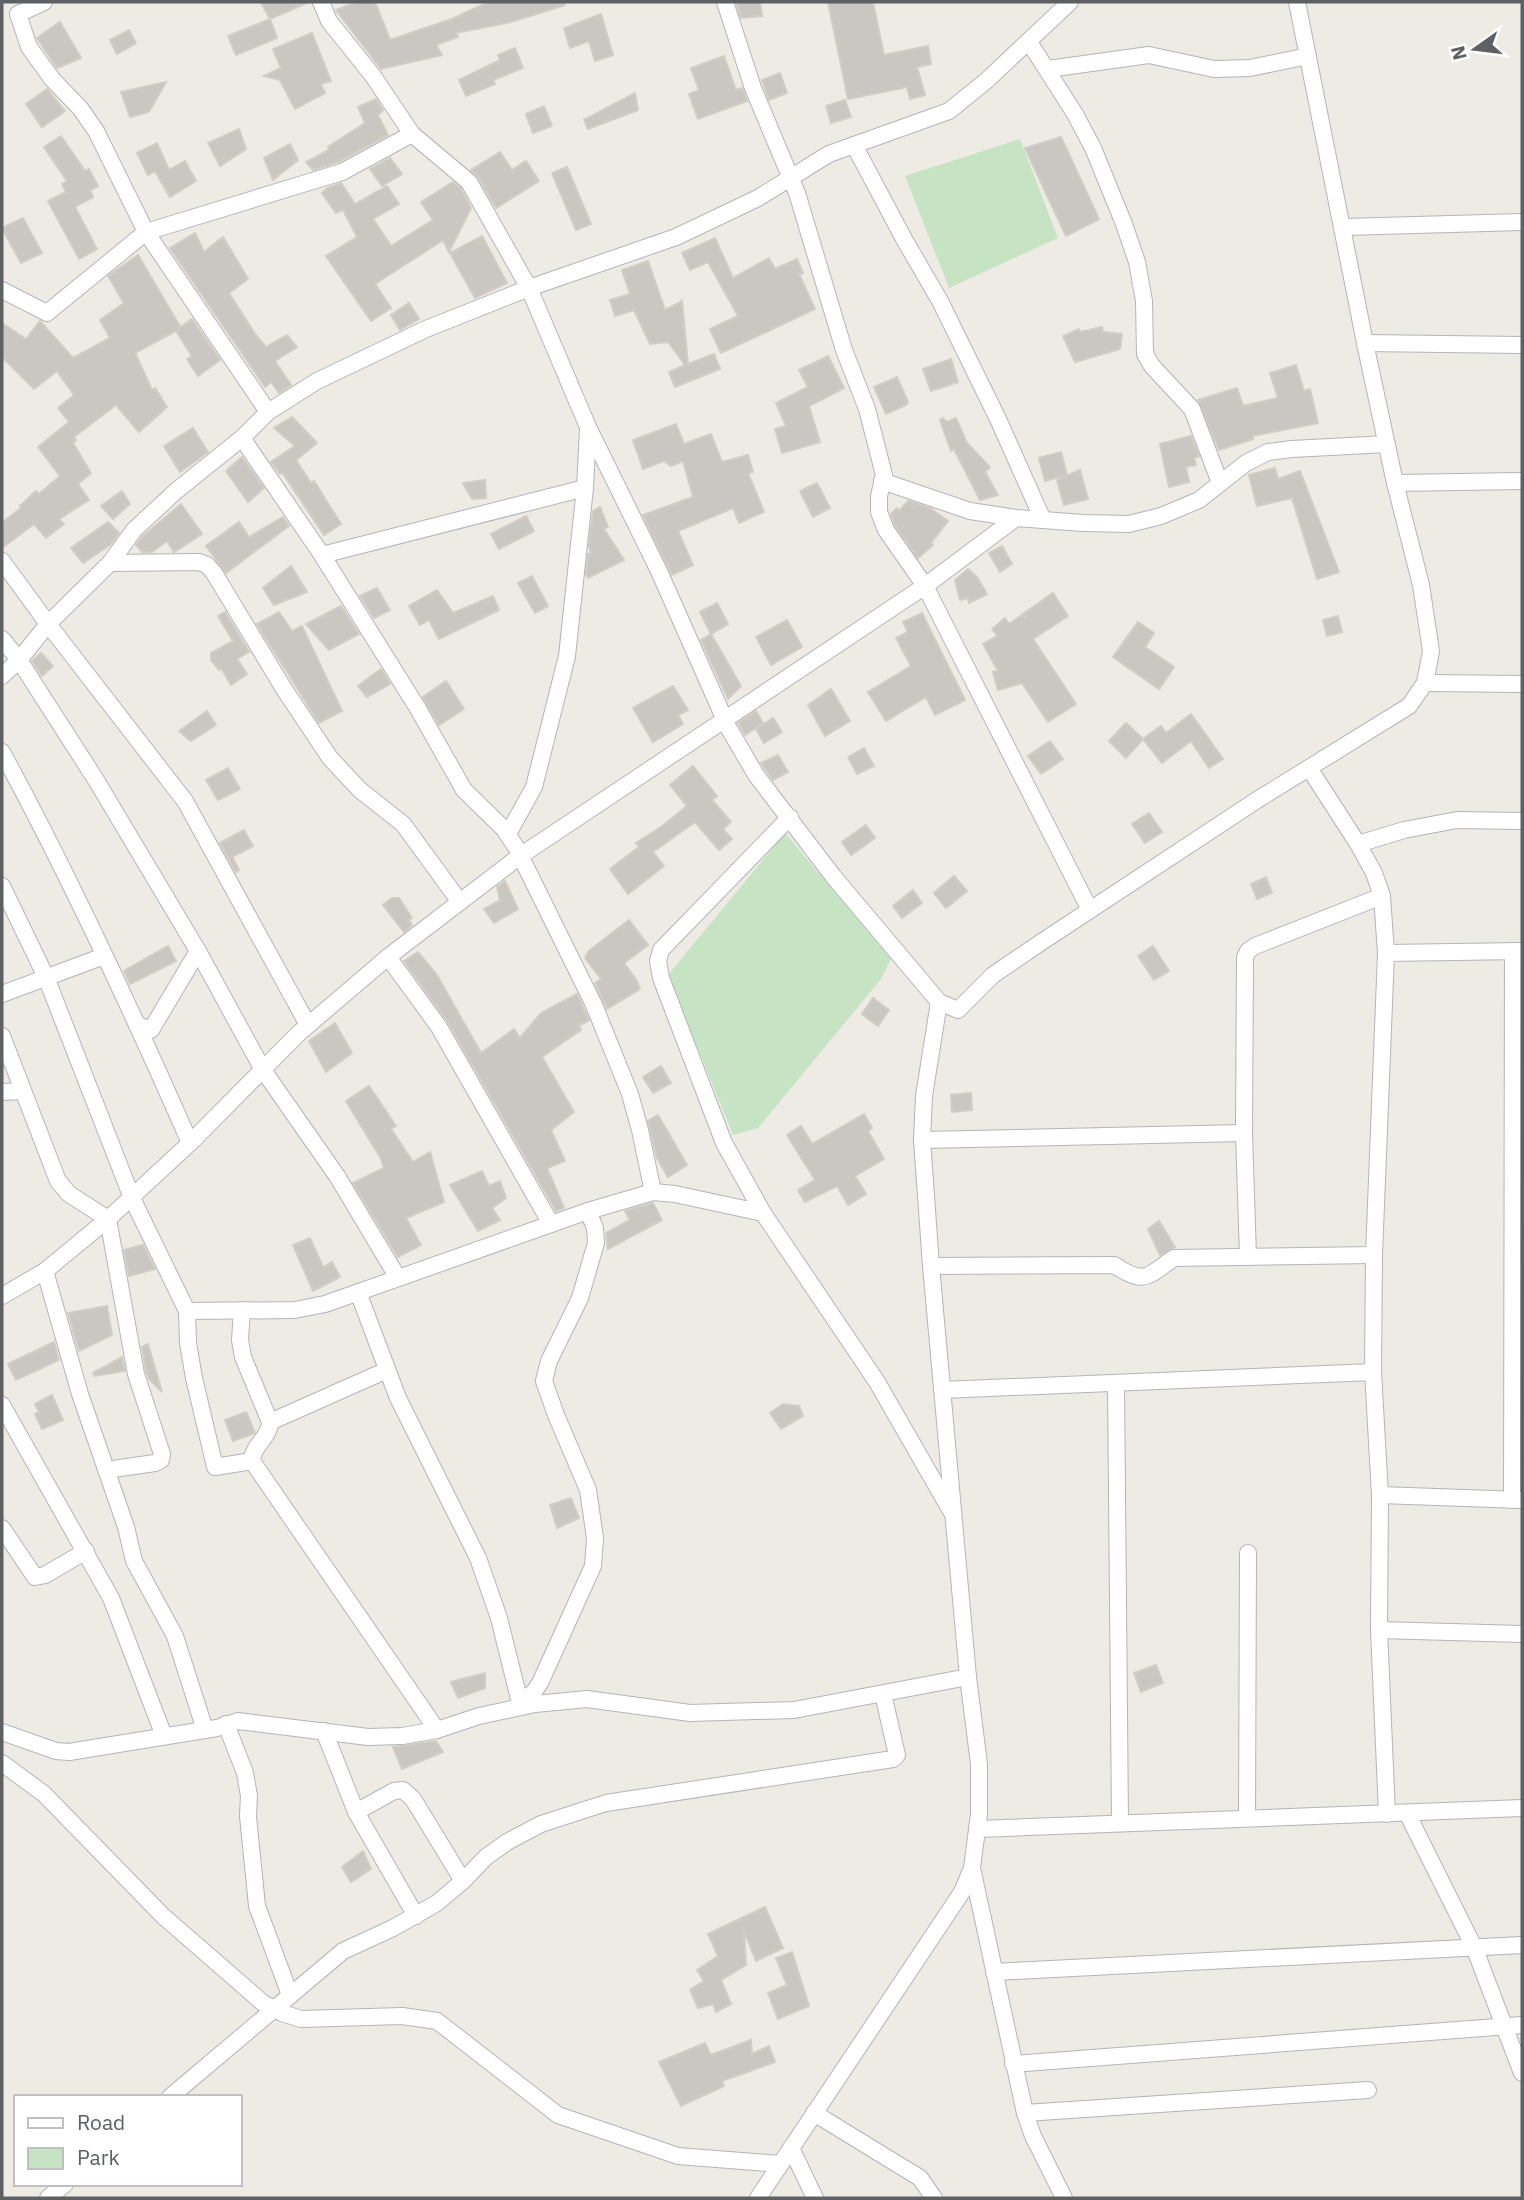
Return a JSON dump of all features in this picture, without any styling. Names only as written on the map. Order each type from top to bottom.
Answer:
[{"type":"street","points":[[44,2],[18,14],[29,47],[96,131],[146,232],[268,412]]},
{"type":"street","points":[[321,2],[329,21],[373,76],[412,134],[469,182],[528,288],[588,427],[658,569],[724,718],[756,775],[833,876],[939,1002],[958,1010],[993,975],[1309,768],[1409,706],[1424,683],[1431,651],[1421,585],[1395,483],[1365,343],[1297,2]]},
{"type":"street","points":[[725,2],[753,88],[790,176],[844,350],[867,409],[884,475],[879,512],[886,530],[925,586],[1090,910]]},
{"type":"street","points":[[2,676],[19,660],[48,624],[110,563],[134,530],[176,491],[242,438],[268,412],[317,381],[414,335],[528,288],[676,237],[758,198],[829,154],[949,111],[1029,42],[1070,2]]},
{"type":"street","points":[[1029,42],[1048,69],[1093,148],[1124,223],[1137,262],[1144,301],[1145,354],[1152,366],[1192,409],[1220,483]]},
{"type":"street","points":[[1048,69],[1149,55],[1214,69],[1250,68],[1308,56]]},
{"type":"street","points":[[2,290],[47,313],[146,232],[342,172],[412,134]]},
{"type":"street","points":[[854,145],[940,301],[998,419],[1043,520]]},
{"type":"street","points":[[1344,227],[1522,222]]},
{"type":"street","points":[[1365,343],[1522,345]]},
{"type":"street","points":[[508,834],[534,787],[567,656],[585,488],[588,427]]},
{"type":"street","points":[[242,438],[322,555],[417,708],[464,790],[508,834],[520,856],[594,1005],[640,1130],[653,1192]]},
{"type":"street","points":[[882,481],[970,511],[1016,518],[1129,524],[1161,516],[1199,500],[1246,463],[1268,452],[1387,444]]},
{"type":"street","points":[[1395,483],[1522,481]]},
{"type":"street","points":[[322,555],[585,488]]},
{"type":"street","points":[[2,1296],[45,1271],[132,1198],[308,1025],[388,957],[520,856],[925,586],[1016,518]]},
{"type":"street","points":[[2,561],[185,801],[308,1025]]},
{"type":"street","points":[[110,563],[199,562],[207,565],[235,605],[284,689],[330,758],[360,790],[403,824],[460,902]]},
{"type":"street","points":[[2,639],[19,660],[96,780],[198,951],[263,1070],[337,1176],[398,1278]]},
{"type":"street","points":[[1424,683],[1522,684]]},
{"type":"street","points":[[2,752],[29,801],[138,1025],[190,1143]]},
{"type":"street","points":[[1309,768],[1359,844],[1382,896],[1386,953],[1374,1255],[1373,1372],[1380,1496],[1379,1630],[1387,1814]]},
{"type":"street","points":[[790,817],[661,950],[661,978],[724,1143],[763,1213],[877,1382],[954,1516]]},
{"type":"street","points":[[1359,844],[1404,830],[1457,820],[1522,821]]},
{"type":"street","points":[[2,886],[46,977],[132,1198],[187,1311],[188,1343],[194,1378],[215,1467],[252,1461]]},
{"type":"street","points":[[1248,1257],[1244,1133],[1245,957],[1248,951],[1382,896]]},
{"type":"street","points":[[138,1025],[151,1030],[198,951]]},
{"type":"street","points":[[1380,1496],[1517,1500],[1518,951],[1386,953]]},
{"type":"street","points":[[2,994],[104,956]]},
{"type":"street","points":[[388,957],[439,1027],[551,1224]]},
{"type":"street","points":[[758,2198],[962,1892],[972,1868],[977,1829],[979,1763],[968,1677],[922,1140],[924,1096],[939,1002]]},
{"type":"street","points":[[2,1036],[58,1181],[69,1194],[108,1219],[136,1374],[162,1454],[161,1460],[155,1463],[106,1470]]},
{"type":"street","points":[[2,1092],[23,1091]]},
{"type":"street","points":[[922,1140],[1244,1133]]},
{"type":"street","points":[[187,1311],[295,1310],[325,1304],[588,1211],[653,1192],[675,1194],[763,1213]]},
{"type":"street","points":[[520,1704],[540,1683],[593,1566],[595,1538],[589,1490],[544,1381],[549,1361],[580,1298],[596,1243],[595,1228],[588,1211]]},
{"type":"street","points":[[931,1266],[1114,1265],[1130,1275],[1144,1277],[1159,1272],[1174,1258],[1374,1255]]},
{"type":"street","points":[[45,1271],[80,1394],[126,1527],[134,1560],[175,1636],[205,1730]]},
{"type":"street","points":[[358,1292],[398,1398],[478,1558],[499,1618],[520,1704]]},
{"type":"street","points":[[242,1310],[240,1340],[243,1357],[270,1422],[269,1431],[255,1448],[252,1461],[437,1730]]},
{"type":"street","points":[[270,1422],[387,1370]]},
{"type":"street","points":[[942,1390],[1373,1372]]},
{"type":"street","points":[[1116,1383],[1120,1822]]},
{"type":"street","points":[[2,1405],[111,1598],[164,1737]]},
{"type":"street","points":[[2,1528],[35,1577],[45,1575],[86,1551]]},
{"type":"street","points":[[1247,1818],[1248,1553]]},
{"type":"street","points":[[1379,1630],[1522,1634]]},
{"type":"street","points":[[2,1732],[56,1751],[69,1752],[205,1730],[238,1721],[368,1737],[402,1736],[437,1730],[520,1704],[587,1699],[690,1713],[794,1710],[968,1677]]},
{"type":"street","points":[[172,2095],[342,1951],[416,1916],[437,1903],[486,1857],[541,1824],[606,1803],[893,1759],[897,1755],[883,1694]]},
{"type":"street","points":[[226,1724],[244,1773],[249,1796],[248,1815],[257,1906],[290,1995]]},
{"type":"street","points":[[324,1731],[356,1812],[416,1916]]},
{"type":"street","points":[[2,1763],[44,1794],[163,1916],[263,2003],[301,2019],[401,2016],[437,2021],[558,2115],[678,2156],[780,2164]]},
{"type":"street","points":[[356,1812],[394,1791],[402,1790],[413,1799],[463,1881]]},
{"type":"street","points":[[977,1829],[1522,1808]]},
{"type":"street","points":[[1407,1813],[1474,1947],[1522,2073]]},
{"type":"street","points":[[972,1868],[1025,2113],[1033,2136],[1064,2198]]},
{"type":"street","points":[[994,1972],[1522,1945]]},
{"type":"street","points":[[1013,2064],[1522,2025]]},
{"type":"street","points":[[1025,2113],[1368,2090]]},
{"type":"street","points":[[814,2113],[919,2178],[934,2198]]},
{"type":"street","points":[[791,2148],[815,2198]]},
{"type":"street","points":[[48,2198],[63,2186]]},
{"type":"green space","points":[[1020,139],[1058,238],[949,288],[905,176]]},
{"type":"green space","points":[[785,833],[891,959],[881,979],[758,1128],[733,1135],[668,975]]},
{"type":"building","points":[[261,2],[309,2],[270,19]]},
{"type":"building","points":[[357,2],[375,2],[390,40],[452,19],[488,2],[564,2],[565,5],[511,22],[456,33],[458,37],[436,45],[442,55],[381,69],[336,10]]},
{"type":"building","points":[[736,2],[760,2],[762,16],[741,18]]},
{"type":"building","points":[[828,2],[873,2],[884,55],[928,46],[931,64],[917,67],[925,95],[910,99],[907,87],[848,99]]},
{"type":"building","points":[[601,14],[613,55],[595,61],[589,41],[570,48],[564,28]]},
{"type":"building","points":[[270,19],[277,38],[236,55],[228,36]]},
{"type":"building","points":[[60,22],[81,58],[57,68],[37,38]]},
{"type":"building","points":[[129,30],[136,43],[117,54],[110,40]]},
{"type":"building","points":[[312,33],[331,81],[321,84],[325,93],[295,109],[280,80],[264,76],[281,68],[273,49]]},
{"type":"building","points":[[515,48],[523,68],[493,80],[495,84],[466,96],[459,80],[500,60],[498,55]]},
{"type":"building","points":[[724,56],[736,90],[742,88],[747,101],[698,119],[689,94],[699,90],[691,68]]},
{"type":"building","points":[[780,73],[787,93],[769,100],[762,80]]},
{"type":"building","points":[[166,82],[149,112],[130,117],[121,92]]},
{"type":"building","points":[[47,89],[65,111],[42,127],[26,104]]},
{"type":"building","points":[[635,93],[638,110],[588,129],[584,120]]},
{"type":"building","points":[[376,99],[383,110],[378,115],[388,135],[338,162],[313,170],[306,162],[329,150],[328,147],[365,123],[358,107]]},
{"type":"building","points":[[845,100],[851,117],[831,123],[826,106]]},
{"type":"building","points":[[544,106],[552,126],[533,133],[526,114]]},
{"type":"building","points":[[239,129],[246,149],[220,166],[208,143]]},
{"type":"building","points":[[61,136],[85,171],[89,169],[98,186],[90,190],[93,197],[75,207],[97,249],[79,259],[48,201],[66,192],[62,184],[67,181],[44,147]]},
{"type":"building","points":[[1061,137],[1099,219],[1066,236],[1025,148]]},
{"type":"building","points":[[157,143],[169,170],[185,161],[196,181],[170,197],[155,171],[148,175],[137,153]]},
{"type":"building","points":[[290,144],[298,160],[273,180],[264,158]]},
{"type":"building","points":[[500,152],[512,170],[526,161],[539,181],[496,208],[471,170]]},
{"type":"building","points":[[390,158],[402,174],[382,186],[370,169]]},
{"type":"building","points":[[567,167],[591,224],[576,230],[552,173]]},
{"type":"building","points":[[453,182],[461,189],[471,208],[449,252],[443,240],[375,284],[391,308],[371,321],[326,256],[357,237],[343,210],[345,209],[336,213],[322,193],[341,183],[355,204],[387,186],[399,204],[373,219],[391,246],[433,220],[421,202]]},
{"type":"building","points":[[23,218],[42,253],[21,263],[2,228]]},
{"type":"building","points":[[195,233],[204,252],[223,237],[248,279],[229,293],[266,347],[287,335],[297,347],[275,361],[291,385],[279,393],[271,382],[265,387],[170,248]]},
{"type":"building","points":[[482,236],[507,283],[475,298],[450,253]]},
{"type":"building","points":[[715,238],[733,278],[769,258],[775,269],[797,259],[803,273],[799,274],[815,309],[721,353],[710,329],[738,316],[708,262],[690,270],[682,253]]},
{"type":"building","points":[[138,255],[181,328],[135,353],[152,390],[155,388],[167,407],[139,432],[116,405],[74,437],[76,440],[73,443],[91,473],[78,484],[89,500],[59,519],[64,524],[46,538],[34,524],[2,548],[2,523],[36,491],[39,494],[60,476],[38,447],[69,422],[58,408],[74,395],[57,371],[34,389],[2,357],[2,323],[26,339],[40,321],[73,358],[110,338],[100,320],[124,303],[108,276]]},
{"type":"building","points":[[648,261],[665,310],[682,301],[688,364],[714,354],[720,369],[675,387],[669,372],[685,365],[668,342],[650,344],[634,310],[615,316],[610,300],[630,294],[622,270]]},
{"type":"building","points":[[409,303],[419,319],[400,330],[391,315]]},
{"type":"building","points":[[192,319],[220,360],[198,376],[187,359],[192,356],[176,331]]},
{"type":"building","points":[[1102,327],[1103,332],[1122,334],[1120,349],[1075,362],[1063,336],[1079,329],[1080,332]]},
{"type":"building","points":[[828,356],[844,388],[809,406],[820,442],[782,453],[775,429],[786,426],[776,403],[808,387],[799,370]]},
{"type":"building","points":[[951,359],[958,382],[931,391],[923,369]]},
{"type":"building","points":[[1296,365],[1304,391],[1310,389],[1318,423],[1252,436],[1253,439],[1219,450],[1198,400],[1237,388],[1243,406],[1278,398],[1270,373]]},
{"type":"building","points":[[897,377],[908,402],[886,414],[874,387]]},
{"type":"building","points":[[292,417],[317,443],[296,460],[311,483],[314,481],[341,524],[324,535],[282,472],[280,474],[271,462],[295,446],[274,428]]},
{"type":"building","points":[[943,418],[947,422],[956,418],[967,443],[990,467],[985,472],[998,495],[980,500],[954,449],[951,451],[940,420]]},
{"type":"building","points":[[676,424],[684,444],[711,434],[722,462],[748,455],[753,472],[748,473],[764,512],[739,523],[733,508],[678,531],[693,565],[672,575],[643,515],[693,497],[683,461],[671,466],[664,461],[643,469],[633,440]]},
{"type":"building","points":[[193,428],[208,452],[180,472],[164,446]]},
{"type":"building","points":[[1191,436],[1199,456],[1194,458],[1196,465],[1186,467],[1189,482],[1169,487],[1160,444]]},
{"type":"building","points":[[1061,452],[1067,475],[1045,481],[1039,458]]},
{"type":"building","points":[[242,457],[264,488],[248,502],[226,471]]},
{"type":"building","points":[[1275,468],[1278,479],[1300,471],[1339,572],[1317,579],[1292,498],[1257,506],[1249,475]]},
{"type":"building","points":[[1080,470],[1088,499],[1064,505],[1057,480]]},
{"type":"building","points":[[485,480],[486,498],[472,499],[463,483]]},
{"type":"building","points":[[817,483],[830,508],[813,517],[800,491]]},
{"type":"building","points":[[122,491],[130,504],[113,519],[101,506]]},
{"type":"building","points":[[908,501],[930,508],[948,521],[931,543],[933,545],[918,558],[895,525],[891,514],[897,508],[899,511]]},
{"type":"building","points":[[181,504],[202,534],[174,552],[167,541],[152,552],[142,552],[136,545],[142,537]]},
{"type":"building","points":[[600,507],[608,527],[604,529],[624,560],[588,578],[586,574],[588,554],[591,553],[589,546],[593,511]]},
{"type":"building","points":[[526,516],[534,531],[499,549],[491,534]]},
{"type":"building","points":[[283,517],[289,526],[226,573],[206,546],[239,522],[249,537]]},
{"type":"building","points":[[108,522],[119,533],[110,545],[83,563],[71,548]]},
{"type":"building","points":[[1002,546],[1012,564],[1000,572],[989,553]]},
{"type":"building","points":[[291,566],[307,592],[274,605],[263,588]]},
{"type":"building","points":[[968,569],[977,577],[987,594],[969,603],[968,598],[960,600],[955,580]]},
{"type":"building","points":[[532,576],[548,606],[535,613],[518,583]]},
{"type":"building","points":[[377,588],[390,610],[374,618],[360,596]]},
{"type":"building","points":[[437,590],[453,613],[493,596],[499,610],[439,639],[429,620],[420,625],[409,606]]},
{"type":"building","points":[[1053,593],[1068,616],[1033,639],[1076,704],[1048,722],[1022,683],[998,690],[993,672],[998,671],[983,644],[998,636],[992,629],[1005,618],[1009,624],[1022,615],[1026,618],[1023,614]]},
{"type":"building","points":[[717,603],[728,624],[711,634],[700,612]]},
{"type":"building","points":[[341,606],[359,634],[329,650],[306,624]]},
{"type":"building","points":[[225,612],[249,652],[237,659],[247,674],[231,685],[221,668],[219,670],[211,660],[211,653],[233,641],[218,616]]},
{"type":"building","points":[[279,612],[292,631],[302,626],[342,711],[319,723],[257,624]]},
{"type":"building","points":[[922,613],[965,700],[935,715],[926,697],[886,721],[868,692],[911,666],[896,638],[908,632],[903,622]]},
{"type":"building","points":[[1338,616],[1342,632],[1327,636],[1323,620]]},
{"type":"building","points":[[787,620],[802,647],[771,665],[756,637]]},
{"type":"building","points":[[1138,622],[1154,633],[1145,647],[1174,667],[1159,689],[1113,657]]},
{"type":"building","points":[[711,634],[741,686],[728,699],[701,640]]},
{"type":"building","points":[[41,653],[53,666],[42,676],[32,661]]},
{"type":"building","points":[[381,669],[390,684],[367,697],[358,686]]},
{"type":"building","points":[[446,681],[464,709],[439,725],[423,697]]},
{"type":"building","points":[[673,686],[688,710],[678,715],[683,724],[653,742],[633,708]]},
{"type":"building","points":[[831,689],[850,721],[825,736],[808,705]]},
{"type":"building","points":[[207,711],[216,725],[191,741],[179,731]]},
{"type":"building","points":[[756,711],[763,723],[745,735],[738,723]]},
{"type":"building","points":[[1191,714],[1223,759],[1209,768],[1191,741],[1162,763],[1143,739],[1161,726],[1166,733]]},
{"type":"building","points":[[773,718],[782,732],[764,743],[756,729]]},
{"type":"building","points":[[1126,723],[1143,739],[1126,758],[1109,741]]},
{"type":"building","points":[[1050,741],[1063,759],[1041,774],[1028,756]]},
{"type":"building","points":[[864,748],[874,766],[857,774],[848,757]]},
{"type":"building","points":[[778,755],[788,772],[773,780],[761,763]]},
{"type":"building","points":[[693,766],[717,796],[712,800],[731,822],[723,829],[732,839],[719,850],[695,822],[653,852],[664,866],[628,894],[610,869],[639,847],[636,843],[687,806],[670,785]]},
{"type":"building","points":[[228,768],[240,789],[218,800],[206,780]]},
{"type":"building","points":[[1149,813],[1162,832],[1145,843],[1132,824]]},
{"type":"building","points":[[866,825],[875,838],[851,855],[842,842]]},
{"type":"building","points":[[244,830],[253,846],[232,857],[239,870],[236,872],[220,843]]},
{"type":"building","points":[[954,876],[967,891],[946,908],[934,893]]},
{"type":"building","points":[[1266,877],[1272,893],[1257,899],[1251,884]]},
{"type":"building","points":[[505,881],[518,909],[494,923],[484,909],[500,900],[497,887]]},
{"type":"building","points":[[913,890],[922,903],[902,918],[893,906]]},
{"type":"building","points":[[392,898],[399,898],[412,918],[409,920],[412,925],[404,932],[383,905]]},
{"type":"building","points":[[629,920],[648,945],[624,963],[640,989],[607,1009],[595,983],[601,979],[585,958],[589,951]]},
{"type":"building","points":[[168,946],[176,961],[130,984],[124,971]]},
{"type":"building","points":[[1153,946],[1169,971],[1154,980],[1138,956]]},
{"type":"building","points":[[418,952],[437,975],[481,1053],[514,1029],[520,1038],[541,1013],[577,994],[589,1020],[579,1026],[581,1030],[542,1057],[574,1112],[551,1130],[565,1161],[547,1168],[564,1208],[556,1211],[448,1022],[404,961]]},
{"type":"building","points":[[873,998],[889,1010],[878,1026],[862,1014]]},
{"type":"building","points":[[335,1023],[352,1053],[326,1072],[309,1041]]},
{"type":"building","points":[[661,1066],[671,1083],[653,1093],[643,1077]]},
{"type":"building","points":[[369,1086],[396,1126],[391,1129],[413,1162],[430,1152],[444,1202],[406,1218],[421,1245],[398,1257],[353,1183],[384,1168],[346,1101]]},
{"type":"building","points":[[971,1093],[972,1110],[952,1112],[951,1095]]},
{"type":"building","points":[[864,1114],[872,1128],[868,1131],[884,1159],[855,1176],[866,1194],[848,1205],[837,1186],[805,1202],[798,1190],[815,1180],[787,1135],[801,1126],[812,1144]]},
{"type":"building","points":[[658,1115],[687,1165],[668,1177],[657,1158],[648,1121]]},
{"type":"building","points":[[482,1171],[489,1186],[500,1181],[506,1198],[492,1208],[500,1220],[478,1231],[450,1185]]},
{"type":"building","points":[[653,1203],[662,1220],[608,1249],[606,1233],[630,1220],[625,1211]]},
{"type":"building","points":[[1159,1221],[1175,1247],[1160,1255],[1148,1229]]},
{"type":"building","points":[[310,1238],[323,1267],[332,1262],[340,1277],[313,1291],[293,1245]]},
{"type":"building","points":[[143,1245],[155,1269],[129,1276],[124,1250]]},
{"type":"building","points":[[107,1306],[112,1335],[79,1351],[68,1313]]},
{"type":"building","points":[[54,1342],[59,1360],[16,1380],[8,1364]]},
{"type":"building","points":[[148,1344],[162,1392],[149,1379],[146,1371],[142,1347]]},
{"type":"building","points":[[122,1357],[125,1371],[94,1376],[93,1373]]},
{"type":"building","points":[[52,1395],[63,1420],[42,1429],[35,1414],[39,1412],[35,1404]]},
{"type":"building","points":[[783,1404],[799,1406],[803,1416],[781,1429],[770,1413]]},
{"type":"building","points":[[246,1412],[255,1433],[233,1441],[225,1420]]},
{"type":"building","points":[[571,1498],[579,1518],[557,1528],[550,1505]]},
{"type":"building","points":[[1156,1665],[1163,1683],[1141,1692],[1134,1673]]},
{"type":"building","points":[[485,1673],[485,1688],[458,1698],[451,1682]]},
{"type":"building","points":[[436,1741],[443,1752],[402,1769],[393,1747]]},
{"type":"building","points":[[363,1851],[371,1869],[351,1882],[342,1867]]},
{"type":"building","points":[[765,1907],[783,1948],[756,1961],[744,1931],[746,1965],[721,1980],[731,2004],[716,2012],[713,2004],[698,2008],[690,1990],[704,1981],[697,1970],[718,1956],[708,1934]]},
{"type":"building","points":[[792,1952],[809,2006],[778,2019],[768,1993],[787,1985],[776,1958]]},
{"type":"building","points":[[751,2040],[752,2054],[769,2046],[775,2062],[722,2081],[724,2086],[681,2106],[659,2062],[705,2043],[711,2055]]}]
